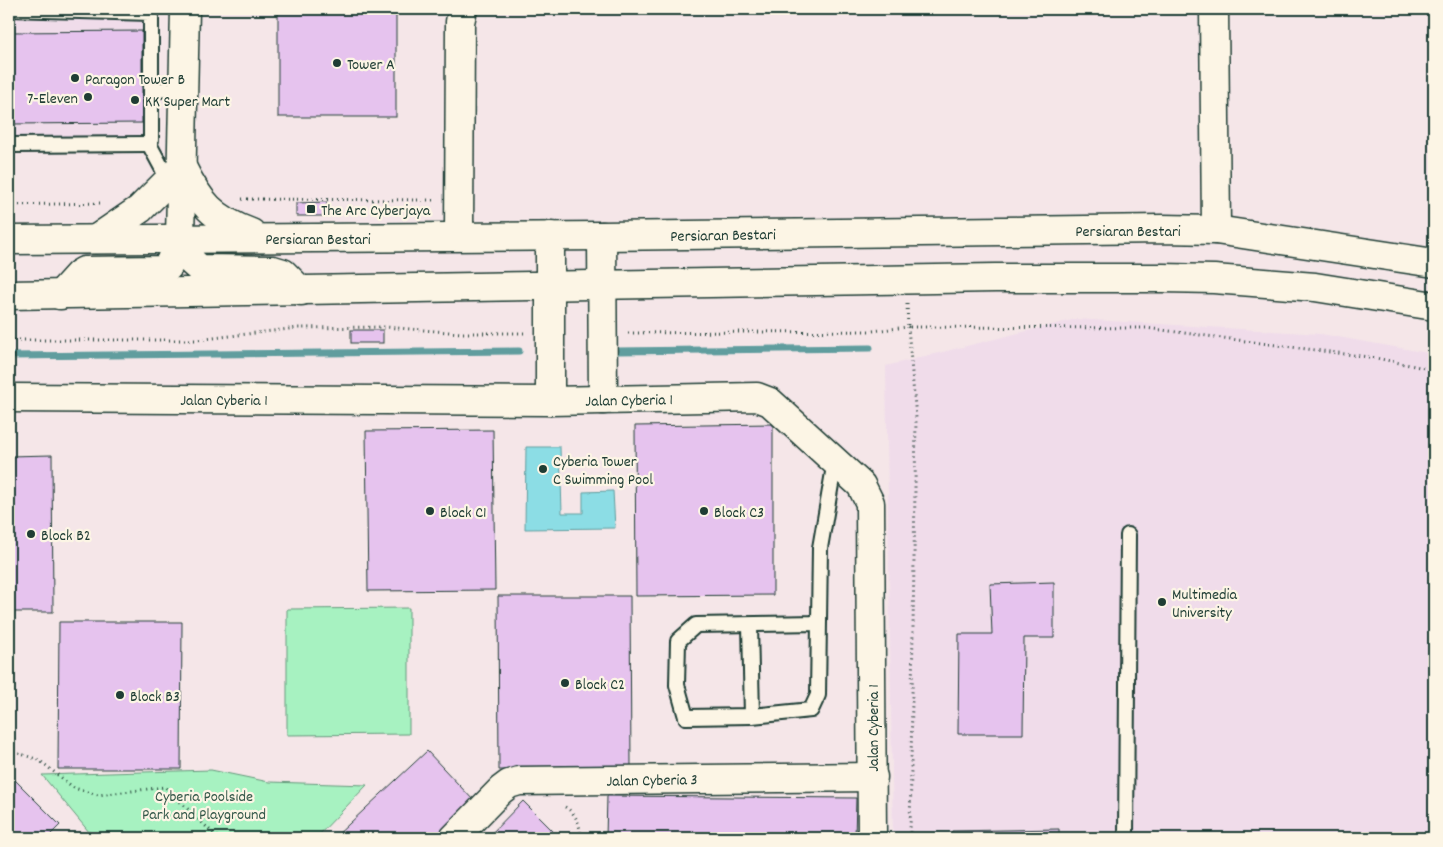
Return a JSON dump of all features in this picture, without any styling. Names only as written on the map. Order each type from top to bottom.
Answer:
[{"type":"main road","points":[[185,9],[184,89],[175,174],[180,238],[192,262],[200,268],[273,270],[283,273],[302,291]]},
{"type":"main road","points":[[459,236],[460,22],[463,9]]},
{"type":"main road","points":[[1214,9],[1216,230]]},
{"type":"main road","points":[[175,174],[192,188],[205,206],[218,218],[264,238]]},
{"type":"main road","points":[[96,239],[140,209],[175,174]]},
{"type":"main road","name":"Persiaran Bestari","points":[[9,240],[602,236],[1142,229],[1216,230],[1434,263]]},
{"type":"main road","points":[[550,236],[550,401]]},
{"type":"main road","points":[[602,236],[603,400]]},
{"type":"main road","points":[[60,295],[84,271],[160,270],[168,267],[180,238]]},
{"type":"main road","points":[[9,295],[602,286],[906,279],[1214,279],[1315,287],[1434,306]]},
{"type":"main road","name":"Jalan Cyberia 1","points":[[9,398],[550,401],[758,397],[770,402],[783,411],[861,485],[870,504],[872,838]]},
{"type":"main road","name":"Jalan Cyberia 3","points":[[454,838],[502,790],[509,784],[519,781],[873,777]]},
{"type":"lane","points":[[9,9],[151,14],[152,90],[151,140],[149,144]]},
{"type":"lane","points":[[152,90],[184,89]]},
{"type":"lane","points":[[9,145],[149,144],[175,174]]},
{"type":"lane","points":[[820,623],[696,625],[678,642],[677,685],[686,717],[752,716],[811,710],[818,696],[820,623],[820,548],[835,461]]},
{"type":"lane","points":[[1126,838],[1128,535]]},
{"type":"lane","points":[[750,625],[752,716]]},
{"type":"path","points":[[205,206],[219,200],[459,200]]},
{"type":"path","points":[[9,205],[124,202],[140,209]]},
{"type":"path","points":[[906,279],[908,327],[1146,328],[1376,358],[1434,370]]},
{"type":"path","points":[[9,340],[196,340],[298,328],[385,327],[462,333],[550,334]]},
{"type":"path","points":[[9,750],[39,760],[74,788],[98,795],[165,786],[218,838]]},
{"type":"shaded area","name":"Paragon Tower B","points":[[9,16],[146,18],[145,138],[9,138]]},
{"type":"shaded area","name":"Multimedia University","points":[[1076,319],[1321,334],[1434,354],[1434,838],[893,838],[886,366]]},
{"type":"green space","points":[[409,608],[409,734],[287,735],[287,609]]},
{"type":"green space","name":"Cyberia Poolside Park and Playground","points":[[211,770],[269,782],[367,785],[316,838],[94,838],[42,775]]},
{"type":"water","name":"Cyberia Tower C Swimming Pool","points":[[526,447],[560,447],[562,513],[583,513],[583,492],[613,491],[615,528],[525,529]]},
{"type":"building","name":"Tower A","points":[[278,9],[396,9],[396,117],[278,117]]},
{"type":"building","name":"Paragon Tower B","points":[[142,31],[142,123],[9,124],[9,32]]},
{"type":"building","points":[[327,202],[327,216],[296,216],[296,203]]},
{"type":"building","points":[[351,330],[383,330],[383,343],[351,343]]},
{"type":"building","name":"Block C3","points":[[773,424],[773,595],[636,596],[635,426]]},
{"type":"building","name":"Block C1","points":[[493,430],[495,590],[368,591],[366,431]]},
{"type":"building","name":"Block B2","points":[[52,455],[53,612],[9,612],[9,456]]},
{"type":"building","points":[[1054,582],[1054,638],[1024,638],[1023,734],[958,734],[959,634],[992,634],[990,584]]},
{"type":"building","name":"Block C2","points":[[498,596],[630,596],[631,770],[499,770]]},
{"type":"building","name":"Block B3","points":[[59,622],[182,622],[181,769],[58,769]]},
{"type":"building","points":[[427,751],[475,802],[437,838],[334,838]]},
{"type":"building","points":[[9,774],[60,825],[47,838],[9,838]]},
{"type":"building","points":[[607,796],[856,798],[855,838],[606,838]]},
{"type":"building","points":[[523,801],[560,838],[487,838]]},
{"type":"building","points":[[1059,829],[1059,838],[951,838],[952,831]]},
{"type":"waterway","points":[[616,351],[870,348]]},
{"type":"waterway","points":[[9,356],[519,351]]},
{"type":"place","name":"Tower A","points":[[337,63]]},
{"type":"place","name":"Paragon Tower B","points":[[75,78]]},
{"type":"place","name":"7-Eleven","points":[[88,97]]},
{"type":"place","name":"KK Super Mart","points":[[135,100]]},
{"type":"place","name":"The Arc Cyberjaya","points":[[311,209]]},
{"type":"place","name":"Cyberia Tower C Swimming Pool","points":[[543,469]]},
{"type":"place","name":"Block C1","points":[[430,511]]},
{"type":"place","name":"Block C3","points":[[704,511]]},
{"type":"place","name":"Block B2","points":[[31,534]]},
{"type":"place","name":"Multimedia University","points":[[1162,602]]},
{"type":"place","name":"Block C2","points":[[565,683]]},
{"type":"place","name":"Block B3","points":[[120,695]]}]
